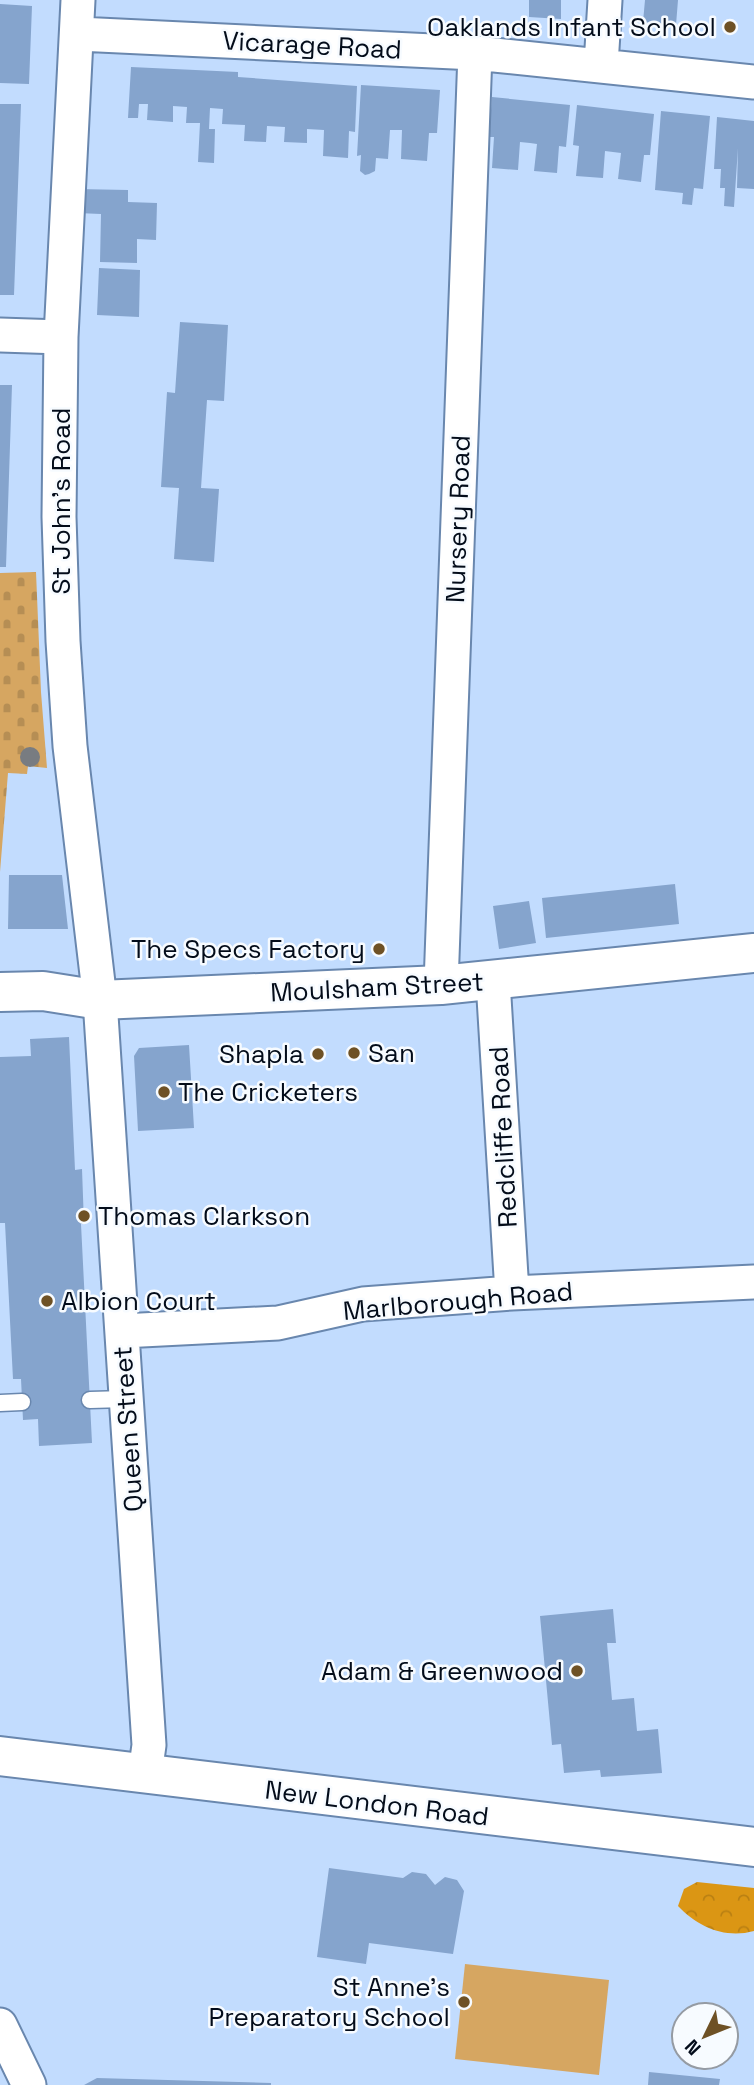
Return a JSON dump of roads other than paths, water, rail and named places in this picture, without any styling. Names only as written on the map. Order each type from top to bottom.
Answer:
[{"type":"street","name":"St John's Road","points":[[78,0],[61,337],[59,517],[70,746],[100,1000]]},
{"type":"street","points":[[601,65],[605,0]]},
{"type":"street","name":"Vicarage Road","points":[[78,34],[475,53],[754,82]]},
{"type":"street","name":"Nursery Road","points":[[441,985],[475,53]]},
{"type":"street","points":[[0,335],[61,337]]},
{"type":"street","name":"Moulsham Street","points":[[0,992],[43,991],[100,1000],[441,985],[754,953]]},
{"type":"street","name":"Redcliffe Road","points":[[494,981],[512,1293]]},
{"type":"street","name":"Queen Street","points":[[100,1000],[149,1745],[145,1774]]},
{"type":"street","name":"Marlborough Road","points":[[122,1331],[278,1323],[363,1304],[512,1293],[754,1282]]},
{"type":"street","name":"New London Road","points":[[0,1756],[754,1847]]},
{"type":"street","points":[[0,2025],[29,2085]]},
{"type":"lane","points":[[90,1400],[125,1399]]},
{"type":"lane","points":[[0,1403],[22,1402]]},
{"type":"place","name":"Oaklands Infant School","points":[[730,27]]},
{"type":"place","name":"The Specs Factory","points":[[379,949]]},
{"type":"place","name":"San","points":[[354,1053]]},
{"type":"place","name":"Shapla","points":[[318,1054]]},
{"type":"place","name":"The Cricketers","points":[[164,1092]]},
{"type":"place","name":"Thomas Clarkson","points":[[84,1216]]},
{"type":"place","name":"Albion Court","points":[[47,1301]]},
{"type":"place","name":"Adam & Greenwood","points":[[577,1671]]},
{"type":"place","name":"St Anne’s Preparatory School","points":[[464,2002]]}]
